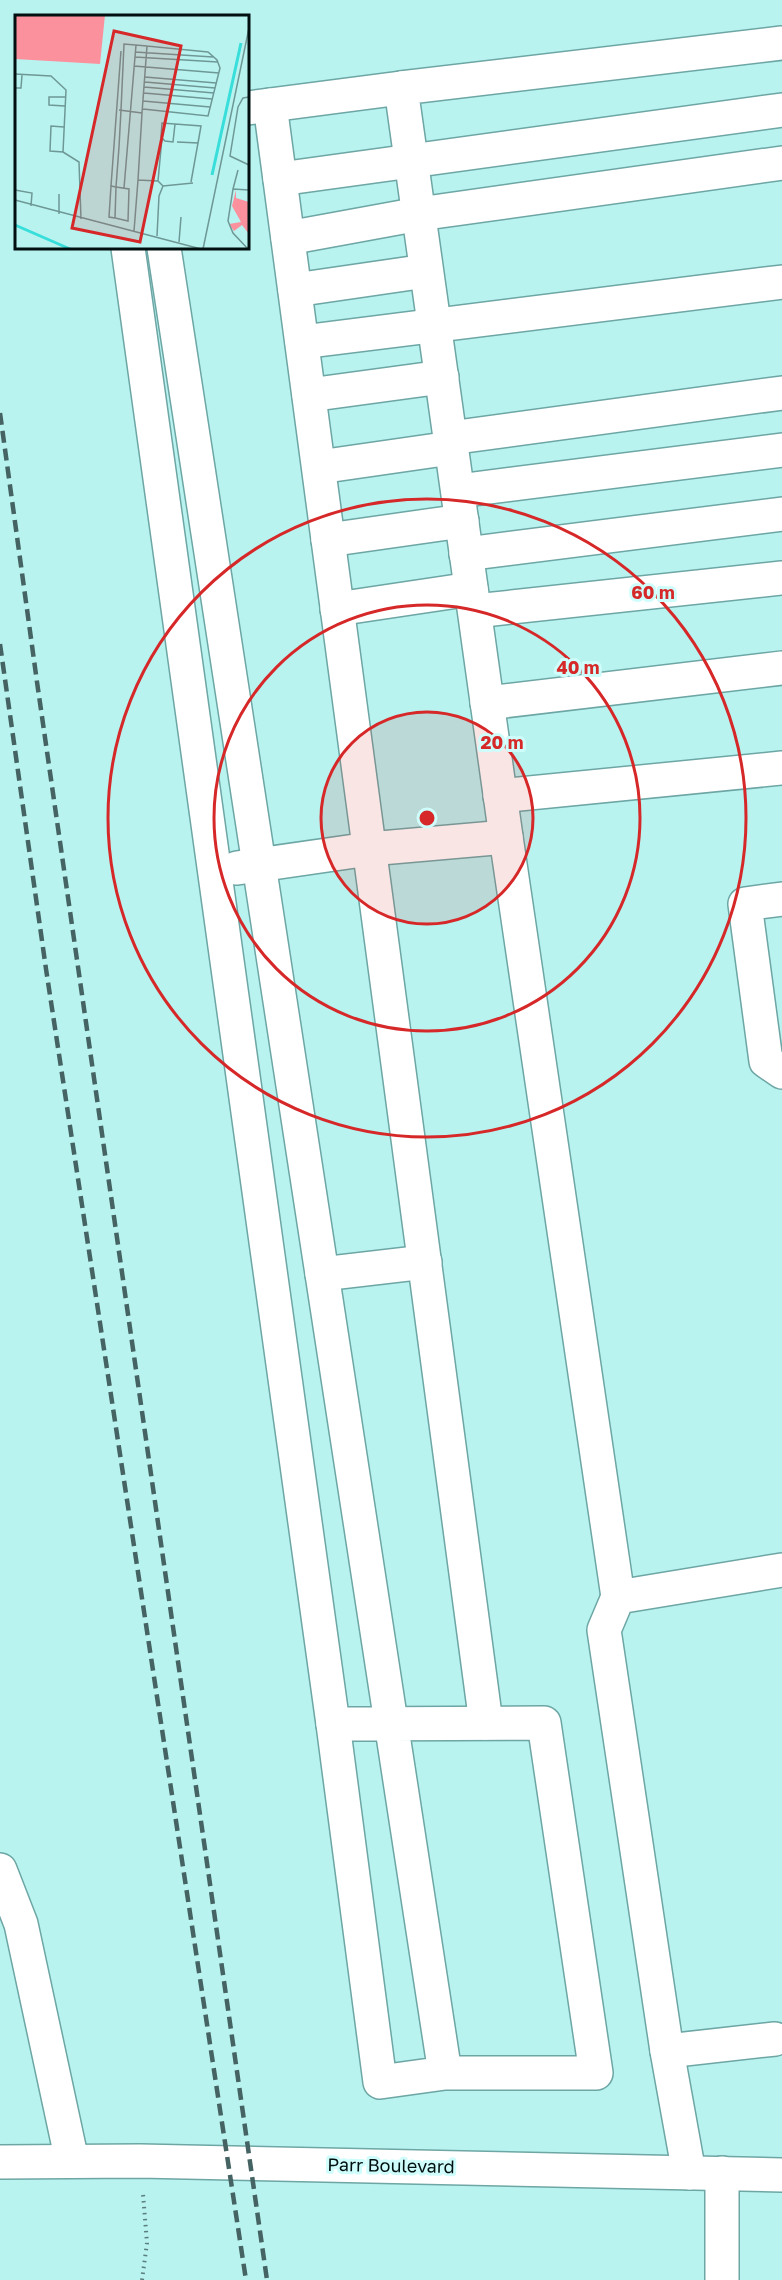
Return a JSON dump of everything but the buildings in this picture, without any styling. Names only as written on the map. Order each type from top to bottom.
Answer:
[{"type":"street","points":[[486,1723],[280,179],[259,106],[782,43]]},
{"type":"street","points":[[401,88],[500,796],[618,1597],[604,1630],[667,2051],[689,2172]]},
{"type":"street","points":[[280,179],[782,110]]},
{"type":"street","points":[[288,238],[419,214],[782,163]]},
{"type":"street","points":[[128,249],[333,1725],[380,2082],[445,2073],[596,2073],[544,1723],[391,1722],[333,1725]]},
{"type":"street","points":[[164,249],[445,2073]]},
{"type":"street","points":[[295,290],[426,271]]},
{"type":"street","points":[[302,342],[782,282]]},
{"type":"street","points":[[309,395],[441,377]]},
{"type":"street","points":[[319,467],[451,443],[782,393]]},
{"type":"street","points":[[328,540],[460,506],[782,450]]},
{"type":"street","points":[[466,554],[782,514]]},
{"type":"street","points":[[337,609],[782,578]]},
{"type":"street","points":[[487,703],[782,668]]},
{"type":"street","points":[[500,796],[782,768]]},
{"type":"street","points":[[215,872],[369,849],[506,837]]},
{"type":"street","points":[[782,899],[745,904],[766,1061],[782,1074]]},
{"type":"street","points":[[322,1274],[425,1262]]},
{"type":"street","points":[[618,1597],[782,1570]]},
{"type":"street","points":[[0,1870],[21,1924],[72,2161]]},
{"type":"street","points":[[667,2051],[775,2039]]},
{"type":"street","name":"Parr Boulevard","points":[[0,2162],[140,2161],[782,2175]]},
{"type":"street","points":[[722,2173],[722,2280]]},
{"type":"path","points":[[140,2161],[147,2242],[142,2280]]},
{"type":"railway","points":[[0,413],[267,2280]]},
{"type":"railway","points":[[0,644],[46,969],[246,2280]]}]
